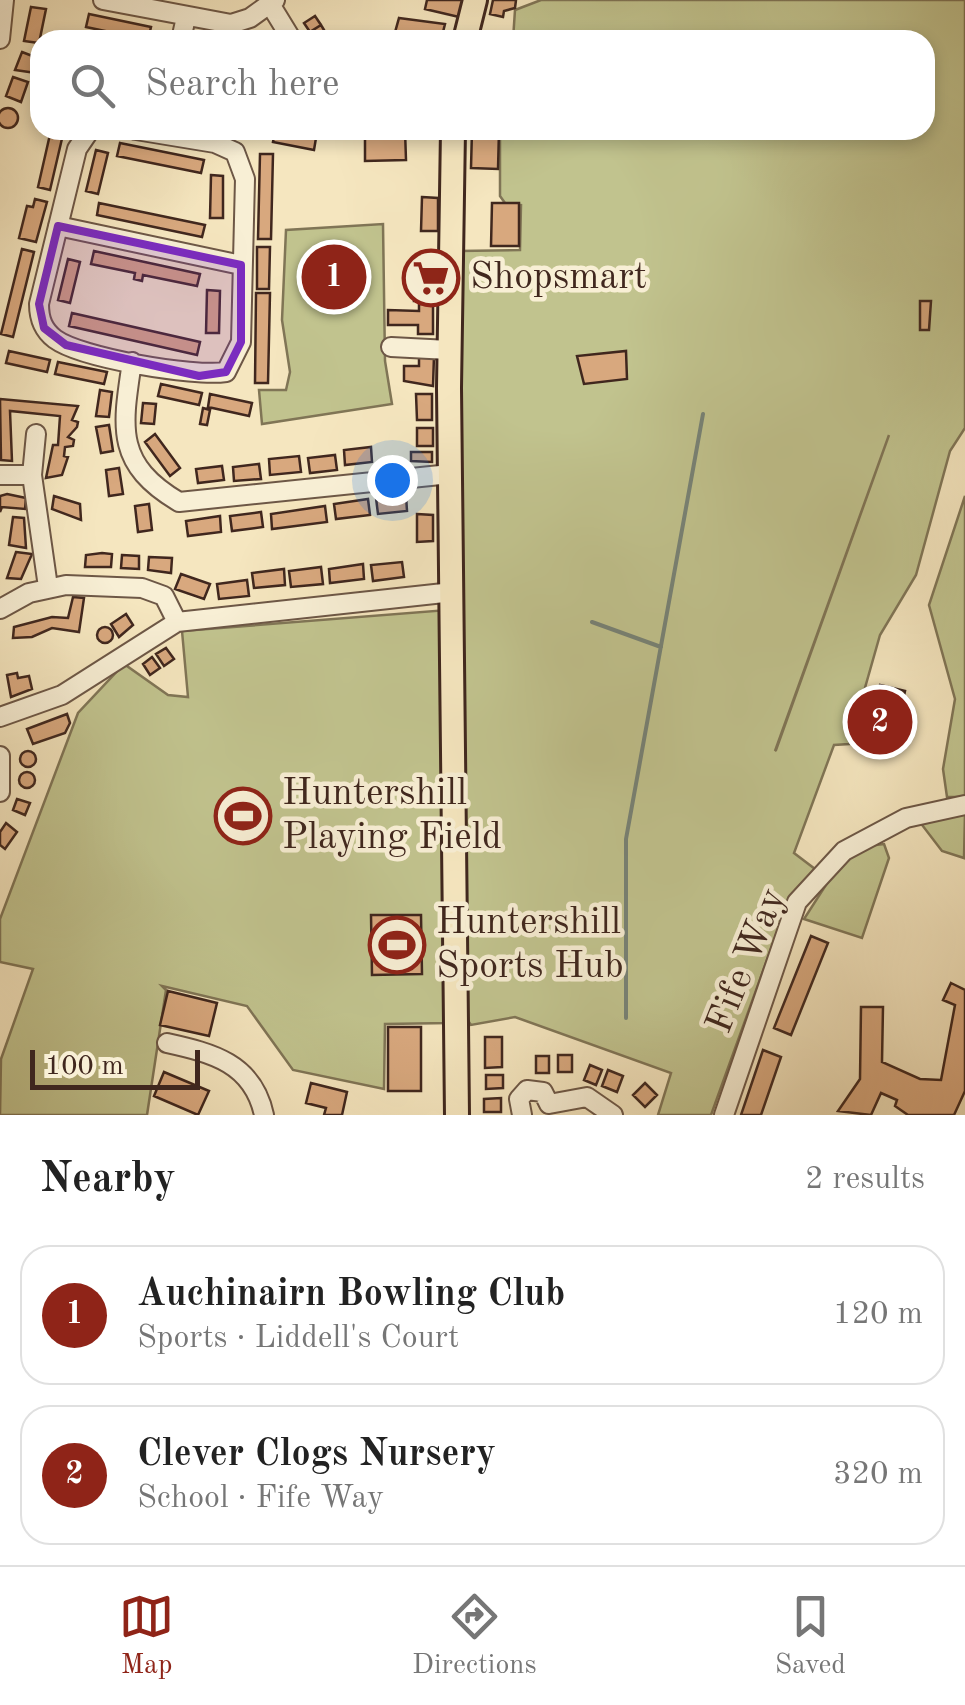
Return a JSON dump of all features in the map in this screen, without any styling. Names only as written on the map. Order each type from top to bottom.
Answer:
[{"type":"main road","points":[[467,30],[474,0]]},
{"type":"main road","points":[[453,140],[449,350],[457,1115]]},
{"type":"street","points":[[0,39],[4,0]]},
{"type":"street","points":[[103,0],[231,24],[272,2],[287,30]]},
{"type":"street","points":[[183,30],[186,16]]},
{"type":"street","points":[[83,140],[77,149],[39,304],[44,328],[66,345],[200,376],[226,372],[241,342],[245,179],[234,152],[200,140]]},
{"type":"street","points":[[58,226],[240,265]]},
{"type":"street","points":[[391,347],[449,350]]},
{"type":"street","points":[[132,362],[124,432],[128,453],[147,480],[180,502],[450,474]]},
{"type":"street","points":[[36,434],[32,475],[48,587]]},
{"type":"street","points":[[0,475],[32,475]]},
{"type":"street","points":[[0,608],[48,587],[155,590],[164,596],[177,622]]},
{"type":"street","points":[[0,717],[62,695],[177,622],[452,592]]},
{"type":"street","points":[[0,756],[0,792]]},
{"type":"street","name":"Fife Way","points":[[724,1115],[798,902],[844,850],[906,818],[965,805]]},
{"type":"street","points":[[166,1043],[211,1053],[240,1066],[264,1115]]},
{"type":"street","points":[[522,1115],[519,1099],[528,1090],[543,1092],[547,1110],[587,1097],[613,1115]]},
{"type":"highlighted area","points":[[58,226],[241,265],[241,342],[226,372],[199,376],[66,345],[44,328],[39,304]]},
{"type":"green space","points":[[541,0],[965,0],[965,428],[950,451],[916,575],[880,635],[849,744],[834,745],[794,853],[815,869],[789,899],[711,1115],[658,1115],[671,1073],[515,1017],[471,1025],[462,1012],[459,251],[520,250],[521,205],[505,203],[500,196],[500,140],[935,140],[935,30],[514,30],[515,10]],"holes":[[[889,435],[776,750],[775,751]]]},
{"type":"green space","points":[[383,224],[385,361],[392,404],[262,424],[259,390],[286,390],[290,372],[282,320],[286,230]]},
{"type":"green space","points":[[965,496],[965,797],[947,797],[943,769],[955,699],[929,605]]},
{"type":"green space","name":"Huntershill Playing Field","points":[[447,610],[449,1023],[385,1024],[384,1089],[293,1070],[247,1006],[162,986],[166,990],[147,1115],[0,1115],[1,1059],[33,969],[0,962],[0,919],[78,713],[124,664],[168,695],[188,697],[182,631]]},
{"type":"green space","points":[[965,813],[964,858],[942,851],[919,821]]},
{"type":"green space","points":[[884,844],[889,858],[862,938],[804,919],[831,877],[860,847]]},
{"type":"building","points":[[427,0],[463,0],[459,17],[425,9]]},
{"type":"building","points":[[493,0],[516,0],[515,8],[504,11],[503,17],[490,14]]},
{"type":"building","points":[[31,7],[46,9],[42,30],[30,30],[30,42],[24,41]]},
{"type":"building","points":[[89,14],[151,27],[100,30],[86,27]]},
{"type":"building","points":[[315,16],[321,25],[309,30],[304,23]]},
{"type":"building","points":[[399,18],[445,24],[444,30],[396,30]]},
{"type":"building","points":[[22,52],[30,55],[30,72],[15,70]]},
{"type":"building","points":[[13,77],[28,82],[21,102],[6,96]]},
{"type":"building","points":[[4,109],[17,114],[12,127],[-1,122]]},
{"type":"building","points":[[49,140],[62,140],[50,190],[38,187]]},
{"type":"building","points":[[273,140],[316,140],[314,150]]},
{"type":"building","points":[[365,140],[405,140],[406,160],[365,161]]},
{"type":"building","points":[[472,140],[499,140],[498,169],[471,168]]},
{"type":"building","points":[[120,143],[204,160],[201,173],[117,156]]},
{"type":"building","points":[[96,150],[108,153],[98,194],[86,191]]},
{"type":"building","points":[[260,154],[273,154],[271,239],[258,239]]},
{"type":"building","points":[[211,175],[223,176],[223,218],[210,218]]},
{"type":"building","points":[[422,197],[438,198],[438,231],[421,231]]},
{"type":"building","points":[[35,199],[47,202],[36,242],[19,238],[27,206],[33,207]]},
{"type":"building","points":[[99,203],[205,225],[202,237],[97,215]]},
{"type":"building","points":[[492,203],[519,203],[519,246],[491,246]]},
{"type":"building","points":[[257,247],[270,247],[269,289],[257,289]]},
{"type":"building","points":[[22,249],[34,252],[13,337],[1,334]]},
{"type":"building","points":[[94,251],[200,274],[197,286],[143,275],[142,281],[134,279],[135,273],[91,264]]},
{"type":"building","points":[[68,259],[80,262],[70,303],[58,300]]},
{"type":"building","points":[[434,263],[434,282],[411,282],[410,264]]},
{"type":"building","points":[[415,286],[434,286],[433,301],[414,301]]},
{"type":"building","points":[[207,290],[220,291],[219,333],[206,333]]},
{"type":"building","points":[[256,293],[270,293],[268,383],[255,383]]},
{"type":"building","points":[[920,301],[931,301],[929,330],[920,330]]},
{"type":"building","points":[[419,304],[433,304],[433,334],[418,334],[418,325],[388,325],[388,310],[419,311]]},
{"type":"building","points":[[72,313],[200,342],[197,355],[69,326]]},
{"type":"building","points":[[9,351],[50,360],[47,372],[6,363]]},
{"type":"building","points":[[626,351],[627,379],[584,384],[577,356]]},
{"type":"building","points":[[419,356],[434,356],[433,386],[404,381],[404,366],[419,366]]},
{"type":"building","points":[[58,362],[107,372],[104,384],[55,374]]},
{"type":"building","points":[[161,384],[202,393],[199,405],[158,396]]},
{"type":"building","points":[[100,390],[112,392],[109,417],[96,416]]},
{"type":"building","points":[[210,394],[252,403],[249,416],[208,407]]},
{"type":"building","points":[[416,394],[432,394],[432,420],[417,420]]},
{"type":"building","points":[[0,399],[78,406],[72,420],[78,422],[77,427],[68,437],[74,440],[73,446],[65,447],[64,456],[68,457],[62,475],[46,478],[53,445],[58,445],[60,416],[10,411],[12,461],[1,460]]},
{"type":"building","points":[[143,403],[156,404],[154,424],[141,423]]},
{"type":"building","points":[[203,408],[210,410],[207,425],[200,424]]},
{"type":"building","points":[[109,425],[113,451],[101,453],[96,427]]},
{"type":"building","points":[[417,428],[433,428],[433,446],[417,446]]},
{"type":"building","points":[[155,434],[180,468],[170,476],[145,442]]},
{"type":"building","points":[[371,447],[372,462],[345,465],[344,450]]},
{"type":"building","points":[[411,452],[432,452],[432,462],[411,461]]},
{"type":"building","points":[[335,455],[337,470],[310,473],[308,458]]},
{"type":"building","points":[[299,456],[301,472],[270,475],[269,459]]},
{"type":"building","points":[[259,464],[261,479],[234,481],[233,467]]},
{"type":"building","points":[[222,466],[224,480],[198,483],[196,469]]},
{"type":"building","points":[[119,468],[123,494],[109,496],[106,470]]},
{"type":"building","points":[[406,495],[407,511],[378,514],[376,498]]},
{"type":"building","points":[[0,496],[26,498],[25,509],[2,507],[0,512]]},
{"type":"building","points":[[54,496],[80,504],[81,520],[52,509]]},
{"type":"building","points":[[368,499],[370,515],[336,519],[334,504]]},
{"type":"building","points":[[149,504],[152,530],[138,532],[135,506]]},
{"type":"building","points":[[325,506],[327,522],[272,529],[271,514]]},
{"type":"building","points":[[261,512],[263,527],[232,531],[230,516]]},
{"type":"building","points":[[417,514],[433,515],[433,541],[417,542]]},
{"type":"building","points":[[220,516],[221,532],[188,536],[186,521]]},
{"type":"building","points":[[13,517],[24,518],[26,548],[9,545]]},
{"type":"building","points":[[16,552],[32,554],[21,579],[7,578]]},
{"type":"building","points":[[112,554],[111,567],[85,567],[86,555]]},
{"type":"building","points":[[122,555],[139,556],[139,569],[121,568]]},
{"type":"building","points":[[149,557],[172,558],[171,573],[148,570]]},
{"type":"building","points":[[402,562],[404,577],[373,581],[371,565]]},
{"type":"building","points":[[363,564],[364,579],[330,583],[329,569]]},
{"type":"building","points":[[321,567],[323,584],[291,587],[289,571]]},
{"type":"building","points":[[284,569],[285,585],[254,588],[252,573]]},
{"type":"building","points":[[181,574],[210,584],[204,599],[175,589]]},
{"type":"building","points":[[247,580],[249,596],[219,599],[217,584]]},
{"type":"building","points":[[73,597],[84,598],[79,632],[52,628],[32,637],[13,638],[14,627],[52,617],[68,618]]},
{"type":"building","points":[[126,614],[133,625],[119,637],[111,624]]},
{"type":"building","points":[[105,627],[113,635],[105,643],[97,635]]},
{"type":"building","points":[[166,648],[174,659],[164,666],[156,654]]},
{"type":"building","points":[[152,657],[160,668],[150,675],[143,664]]},
{"type":"building","points":[[17,673],[18,678],[29,676],[32,689],[11,697],[7,675]]},
{"type":"building","points":[[880,685],[905,691],[901,710],[892,708],[886,739],[869,735]]},
{"type":"building","points":[[67,714],[70,723],[65,733],[33,744],[27,729]]},
{"type":"building","points":[[28,751],[36,759],[28,767],[20,759]]},
{"type":"building","points":[[27,772],[35,780],[27,788],[19,780]]},
{"type":"building","points":[[17,799],[30,803],[25,815],[13,810]]},
{"type":"building","points":[[6,823],[17,832],[5,849],[0,845],[0,832]]},
{"type":"building","name":"Huntershill Sports Hub","points":[[371,915],[421,915],[422,974],[372,975]]},
{"type":"building","points":[[811,936],[828,943],[791,1035],[774,1028]]},
{"type":"building","points":[[951,983],[965,990],[965,1091],[954,1115],[908,1115],[895,1106],[897,1100],[881,1093],[871,1115],[838,1111],[860,1079],[861,1007],[883,1007],[882,1062],[920,1079],[941,1080],[955,1005],[943,1000]]},
{"type":"building","points":[[168,991],[217,1003],[209,1036],[160,1025]]},
{"type":"building","points":[[388,1027],[421,1027],[421,1091],[388,1091]]},
{"type":"building","points":[[485,1037],[502,1037],[502,1067],[485,1068]]},
{"type":"building","points":[[763,1050],[781,1057],[761,1115],[741,1115]]},
{"type":"building","points":[[558,1055],[572,1055],[572,1072],[558,1072]]},
{"type":"building","points":[[536,1056],[549,1056],[549,1073],[536,1073]]},
{"type":"building","points":[[590,1065],[602,1070],[596,1085],[584,1080]]},
{"type":"building","points":[[608,1070],[623,1076],[617,1092],[602,1086]]},
{"type":"building","points":[[164,1072],[209,1091],[198,1115],[154,1096]]},
{"type":"building","points":[[486,1075],[503,1075],[503,1088],[486,1089]]},
{"type":"building","points":[[311,1083],[347,1092],[342,1115],[324,1115],[326,1108],[306,1103]]},
{"type":"building","points":[[645,1083],[657,1095],[645,1107],[633,1095]]},
{"type":"building","points":[[501,1098],[501,1112],[484,1112],[484,1099]]},
{"type":"waterway","points":[[626,1018],[626,839],[703,414]]},
{"type":"waterway","points":[[592,622],[661,647]]},
{"type":"place","name":"Auchinairn Bowling Club","points":[[334,277]]},
{"type":"place","name":"Shopsmart","points":[[431,278]]},
{"type":"place","name":"Clever Clogs Nursery","points":[[880,722]]},
{"type":"place","name":"Huntershill Playing Field","points":[[243,816]]},
{"type":"place","name":"Huntershill Sports Hub","points":[[397,945]]}]
